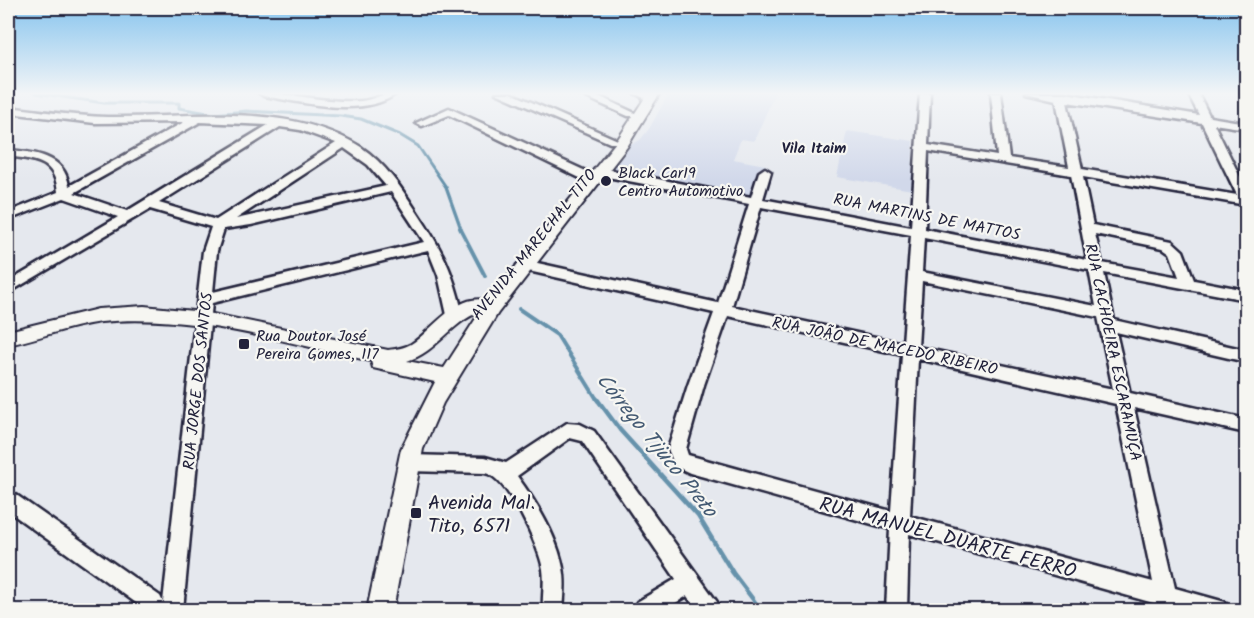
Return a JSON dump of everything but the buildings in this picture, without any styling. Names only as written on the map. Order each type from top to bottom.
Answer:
[{"type":"main road","name":"AVENIDA MARECHAL TITO","points":[[437,374],[492,308],[593,174],[627,122]]},
{"type":"main road","name":"AVENIDA MARECHAL TITO","points":[[380,610],[409,463],[434,400],[437,374],[482,305],[628,135],[633,122]]},
{"type":"main road","points":[[8,338],[82,320],[123,313],[388,357],[414,351],[433,338],[455,315],[482,305]]},
{"type":"main road","points":[[8,345],[74,328],[116,322],[203,325],[437,374]]},
{"type":"main road","points":[[414,351],[416,362],[437,374]]},
{"type":"street","points":[[8,216],[64,194],[194,122]]},
{"type":"street","points":[[243,122],[302,128],[344,143],[374,164],[394,188],[431,245],[446,274],[455,315]]},
{"type":"street","name":"RUA MARTINS DE MATTOS","points":[[474,122],[593,174],[756,202],[1246,295]]},
{"type":"street","points":[[569,122],[614,141]]},
{"type":"street","points":[[896,610],[899,524],[912,350],[923,122]]},
{"type":"street","points":[[999,122],[1003,161]]},
{"type":"street","name":"RUA CACHOEIRA ESCARAMUÇA","points":[[1067,122],[1105,319],[1167,603]]},
{"type":"street","points":[[1207,122],[1246,200]]},
{"type":"street","points":[[1229,122],[1246,126]]},
{"type":"street","points":[[8,288],[149,204],[276,124]]},
{"type":"street","points":[[218,225],[344,143]]},
{"type":"street","points":[[922,147],[1246,200]]},
{"type":"street","points":[[8,153],[48,162],[59,170],[64,179],[64,194]]},
{"type":"street","points":[[1230,167],[1246,170]]},
{"type":"street","points":[[723,310],[765,172]]},
{"type":"street","points":[[149,204],[218,225],[251,221],[394,188]]},
{"type":"street","points":[[64,194],[128,216]]},
{"type":"street","points":[[8,206],[25,209]]},
{"type":"street","name":"RUA JORGE DOS SANTOS","points":[[160,609],[203,325],[210,251],[218,225]]},
{"type":"street","points":[[1089,228],[1167,244],[1176,251],[1188,283]]},
{"type":"street","points":[[205,299],[431,245]]},
{"type":"street","name":"RUA JOÃO DE MACEDO RIBEIRO","points":[[524,265],[1123,398],[1245,430]]},
{"type":"street","points":[[915,275],[1105,319],[1246,356]]},
{"type":"street","name":"RUA MANUEL DUARTE FERRO","points":[[723,310],[696,385],[677,449],[681,460],[690,465],[1167,603],[1217,610]]},
{"type":"street","points":[[505,474],[557,436],[573,429],[588,436],[688,583],[709,610]]},
{"type":"street","points":[[409,463],[485,465],[494,467],[505,474],[539,531],[552,562],[553,610]]},
{"type":"street","points":[[8,500],[160,609]]},
{"type":"street","points":[[645,610],[688,583]]},
{"type":"shaded area","points":[[653,122],[762,122],[754,141],[741,139],[733,159],[765,165],[755,198],[612,169],[629,146],[640,140]]},
{"type":"shaded area","points":[[847,131],[913,141],[912,190],[837,177]]},
{"type":"waterway","name":"Córrego Tijuco Preto","points":[[368,122],[400,135],[418,146],[446,187],[461,229]]},
{"type":"waterway","name":"Córrego Tijuco Preto","points":[[460,228],[485,276]]},
{"type":"waterway","name":"Córrego Tijuco Preto","points":[[519,309],[557,335],[598,401]]},
{"type":"waterway","name":"Córrego Tijuco Preto","points":[[597,399],[620,430],[698,516],[733,573],[761,610]]},
{"type":"place","name":"Black Car19 Centro Automotivo","points":[[606,181]]},
{"type":"place","name":"Rua Doutor José Pereira Gomes, 117","points":[[244,344]]},
{"type":"place","name":"Avenida Mal. Tito, 6571","points":[[416,513]]},
{"type":"district","name":"Vila Itaim","points":[[814,148]]}]
